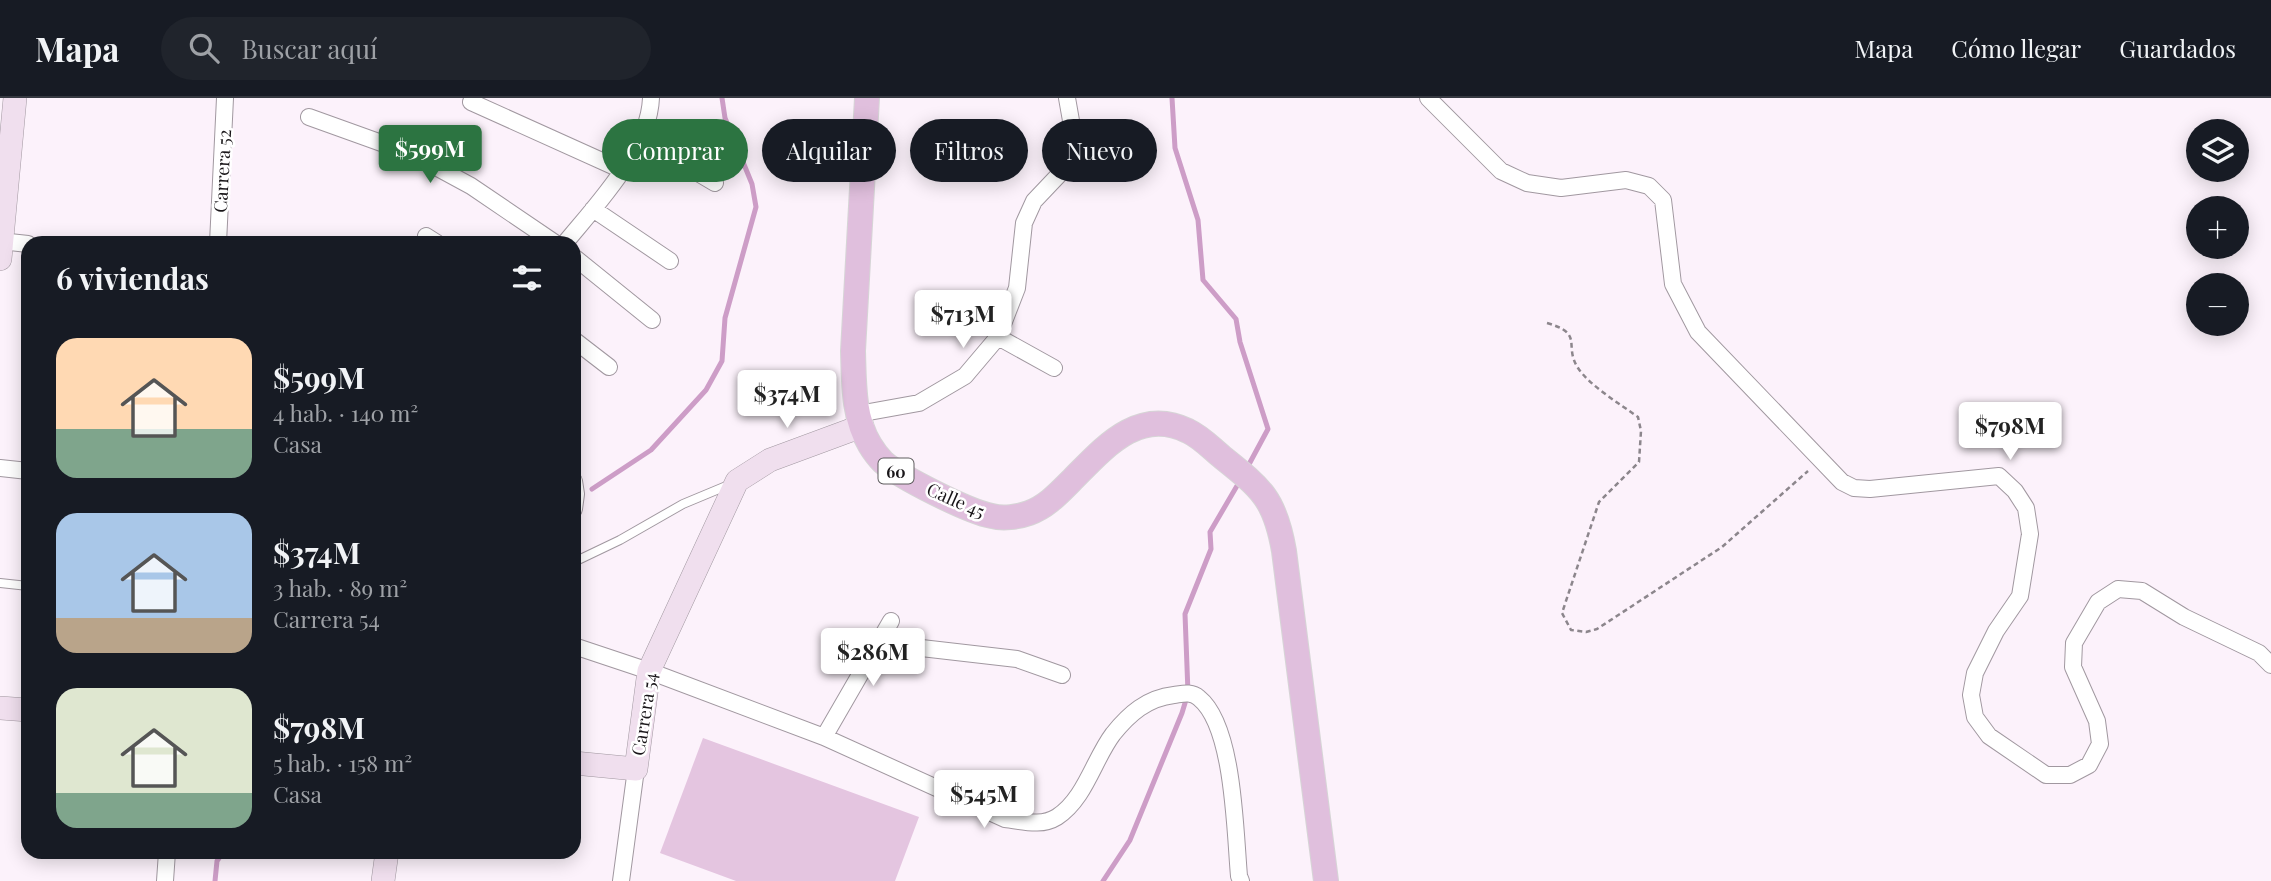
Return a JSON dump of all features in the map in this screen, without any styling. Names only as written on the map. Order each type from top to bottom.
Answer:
[{"type":"main road","name":"Calle 45","points":[[867,98],[853,351],[854,392],[860,420],[869,443],[882,461],[901,475],[974,511],[994,517],[1010,517],[1043,506],[1126,431],[1146,425],[1167,425],[1187,430],[1229,462],[1266,496],[1278,518],[1284,551],[1326,881]]},
{"type":"street","points":[[15,98],[1,247],[21,245]]},
{"type":"street","name":"Carrera 52","points":[[218,236],[225,98]]},
{"type":"street","points":[[648,119],[651,98]]},
{"type":"street","points":[[737,481],[770,460],[860,420],[919,403],[965,376],[998,337],[1017,288],[1024,223],[1034,201],[1071,162],[1073,132],[1067,98]]},
{"type":"street","points":[[1428,98],[1501,171],[1527,183],[1560,188],[1626,180],[1649,186],[1663,200],[1673,284],[1698,332],[1842,482],[1854,488],[1870,489],[1999,476],[2015,491],[2026,508],[2031,534],[2020,596],[1996,631],[1975,673],[1971,695],[1975,717],[1989,736],[2046,775],[2070,775],[2089,765],[2100,744],[2097,721],[2073,667],[2074,643],[2098,602],[2118,589],[2143,592],[2184,617],[2259,653],[2271,665]]},
{"type":"street","points":[[471,102],[602,161]]},
{"type":"street","points":[[309,117],[412,154],[471,186],[545,236]]},
{"type":"street","points":[[571,236],[615,182]]},
{"type":"street","points":[[593,209],[670,261]]},
{"type":"street","points":[[581,263],[652,320]]},
{"type":"street","points":[[998,337],[1054,368]]},
{"type":"street","points":[[581,345],[609,367]]},
{"type":"street","points":[[0,468],[21,470]]},
{"type":"street","name":"Carrera 54","points":[[621,881],[649,671],[737,481]]},
{"type":"street","points":[[824,737],[891,621]]},
{"type":"street","points":[[878,643],[1017,659],[1062,675]]},
{"type":"street","points":[[581,648],[824,737],[1005,819],[1035,823],[1046,822],[1059,816],[1076,798],[1112,736],[1133,712],[1158,697],[1188,693],[1199,698],[1218,724],[1228,763],[1239,879]]},
{"type":"street","points":[[0,708],[21,710]]},
{"type":"street","points":[[581,764],[636,769]]},
{"type":"street","points":[[164,881],[166,859]]},
{"type":"street","points":[[383,881],[386,859]]},
{"type":"lane","points":[[581,559],[683,504],[737,481]]},
{"type":"lane","points":[[0,583],[21,585]]},
{"type":"path","points":[[1547,323],[1564,328],[1570,336],[1576,366],[1586,378],[1638,417],[1641,431],[1639,462],[1598,502],[1562,613],[1571,630],[1586,632],[1597,629],[1722,547],[1821,460]]},
{"type":"shaded area","points":[[703,738],[919,817],[895,881],[736,881],[660,853]]},
{"type":"waterway","points":[[592,489],[651,450],[706,390],[722,361],[725,318],[756,207],[752,184],[725,118],[722,98]]},
{"type":"waterway","points":[[1172,98],[1175,148],[1198,220],[1203,280],[1236,319],[1240,342],[1268,429],[1247,468]]},
{"type":"waterway","points":[[1103,881],[1130,840],[1182,713],[1188,693],[1185,614],[1211,549],[1210,532],[1241,479]]},
{"type":"waterway","points":[[215,881],[218,859]]}]
